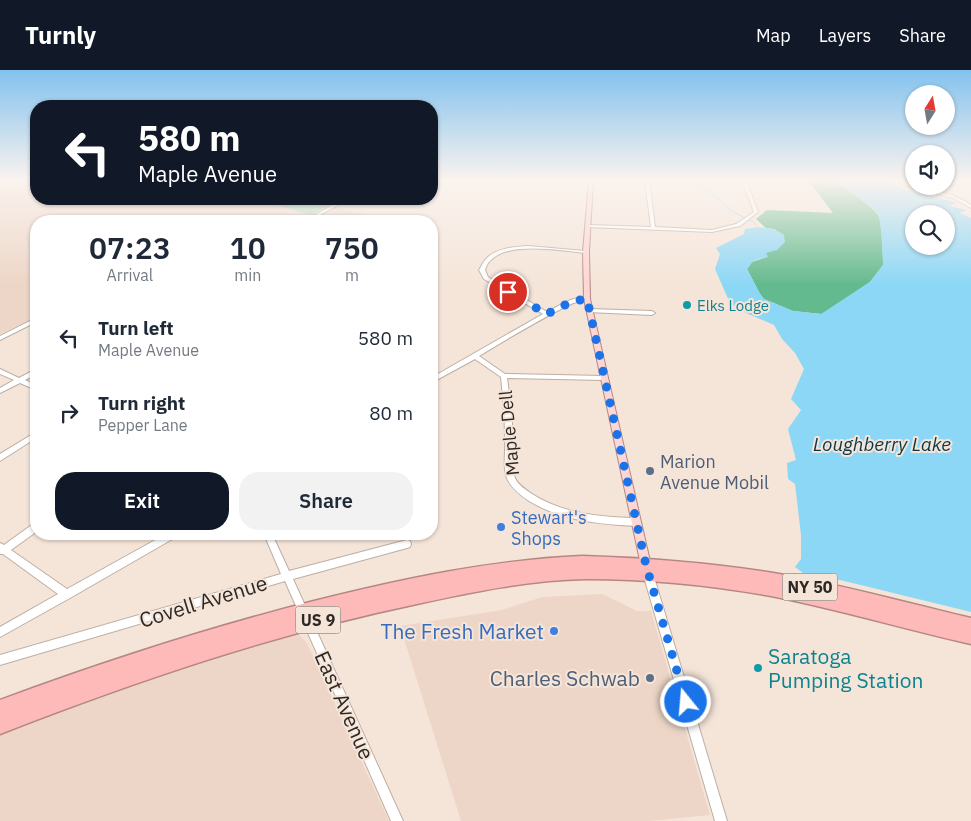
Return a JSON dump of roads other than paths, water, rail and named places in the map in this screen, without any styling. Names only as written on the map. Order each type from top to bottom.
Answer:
[{"type":"highway","name":"US 9","points":[[0,708],[50,689],[207,638],[306,616],[519,578],[648,571]]},
{"type":"highway","name":"NY 50","points":[[648,571],[724,572],[780,581],[971,625]]},
{"type":"highway","name":"NY 50","points":[[648,571],[770,590],[971,637]]},
{"type":"highway","name":"US 9","points":[[0,725],[94,688],[306,616]]},
{"type":"main road","points":[[589,215],[586,252],[587,299],[648,571]]},
{"type":"street","points":[[652,215],[653,229]]},
{"type":"street","points":[[589,226],[712,231],[730,228],[751,215]]},
{"type":"street","points":[[547,314],[486,278],[482,270],[484,263],[499,252],[519,248],[586,252]]},
{"type":"street","points":[[438,377],[547,314],[573,301],[587,299]]},
{"type":"street","points":[[590,311],[652,313]]},
{"type":"street","points":[[0,338],[30,323]]},
{"type":"street","name":"Maple Dell","points":[[475,356],[504,376],[508,414],[510,475],[516,486],[536,501],[556,512],[574,517],[610,522],[636,522]]},
{"type":"street","points":[[0,371],[30,385]]},
{"type":"street","points":[[0,391],[30,374]]},
{"type":"street","points":[[504,376],[604,378]]},
{"type":"street","points":[[0,458],[30,439]]},
{"type":"street","points":[[30,531],[1,550],[67,595]]},
{"type":"street","points":[[0,632],[163,540]]},
{"type":"street","name":"East Avenue","points":[[271,540],[397,821]]},
{"type":"street","name":"Covell Avenue","points":[[0,660],[288,576],[407,544]]},
{"type":"street","points":[[648,571],[721,821]]},
{"type":"water","name":"Loughberry Lake","points":[[878,215],[905,215],[905,255],[955,255],[955,215],[964,215],[971,218],[971,612],[836,579],[803,573],[795,567],[801,559],[801,535],[795,484],[788,479],[787,463],[796,460],[788,429],[801,410],[791,399],[804,369],[795,353],[782,339],[774,325],[746,313],[730,303],[715,269],[720,254],[716,248],[744,234],[745,229],[765,228],[780,232],[784,235],[785,242],[777,250],[766,253],[768,257],[756,260],[747,269],[764,299],[793,311],[821,314],[870,282],[883,265]]},
{"type":"waterway","points":[[740,215],[753,222],[759,228]]},
{"type":"place","name":"Elks Lodge","points":[[687,305]]},
{"type":"place","name":"Marion Avenue Mobil","points":[[650,471]]},
{"type":"place","name":"Stewart's Shops","points":[[501,527]]},
{"type":"place","name":"The Fresh Market","points":[[554,631]]},
{"type":"place","name":"Saratoga Pumping Station","points":[[758,668]]},
{"type":"place","name":"Charles Schwab","points":[[650,678]]}]
